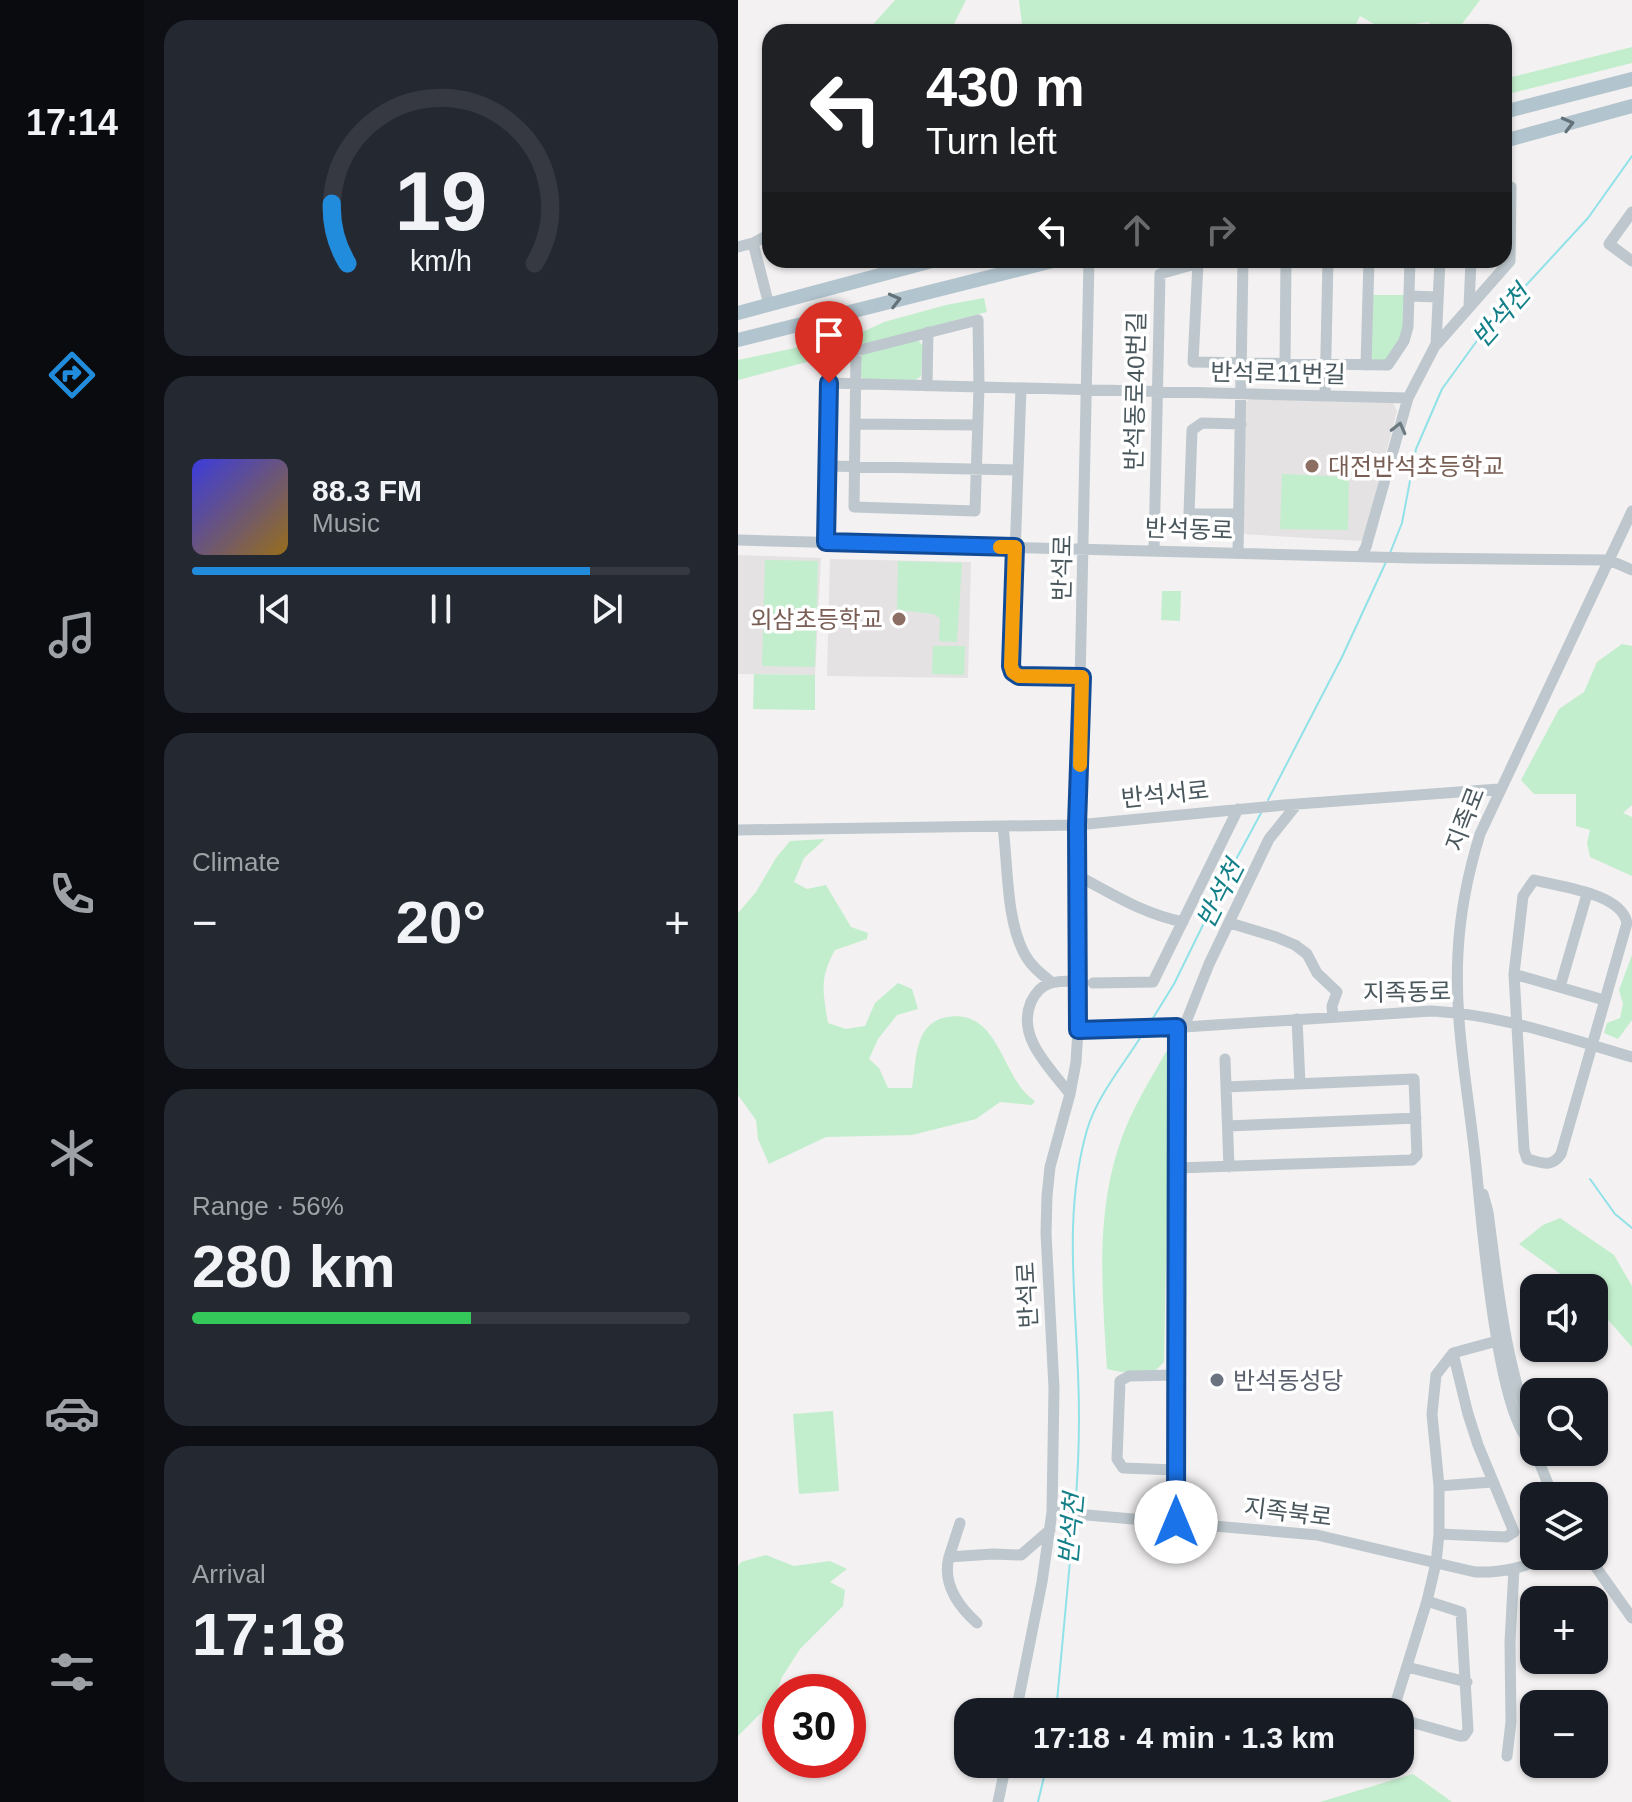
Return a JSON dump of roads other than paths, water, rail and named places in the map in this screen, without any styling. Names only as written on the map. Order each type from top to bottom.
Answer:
[{"type":"main road","points":[[1512,110],[1632,79]]},
{"type":"main road","points":[[1512,139],[1632,106]]},
{"type":"main road","points":[[738,313],[906,268]]},
{"type":"main road","points":[[738,340],[1025,268]]},
{"type":"street","points":[[1632,212],[1609,244],[1632,261]]},
{"type":"street","points":[[738,247],[762,238]]},
{"type":"street","points":[[753,243],[769,305]]},
{"type":"street","name":"반석로","points":[[1019,1698],[1042,1582],[1052,1512],[1054,1388],[1047,1262],[1047,1196],[1050,1167],[1076,1062],[1078,1030],[1077,825],[1089,268]]},
{"type":"street","name":"반석동로40번길","points":[[1154,550],[1160,274],[1182,268]]},
{"type":"street","name":"반석동로40번길","points":[[1203,268],[1193,362],[1366,365],[1388,365],[1404,341],[1410,268]]},
{"type":"street","points":[[1238,553],[1243,268]]},
{"type":"street","points":[[1285,364],[1286,268]]},
{"type":"street","points":[[1325,396],[1328,268]]},
{"type":"street","points":[[1366,365],[1369,268]]},
{"type":"street","points":[[1436,344],[1440,268]]},
{"type":"street","points":[[1469,307],[1471,268]]},
{"type":"street","points":[[1361,556],[1408,398],[1436,344],[1504,268]]},
{"type":"street","points":[[1409,296],[1438,297]]},
{"type":"street","points":[[826,542],[830,316]]},
{"type":"street","points":[[978,320],[975,511],[854,507],[856,351],[928,332],[978,320]]},
{"type":"street","points":[[927,386],[928,332]]},
{"type":"street","name":"반석로11번길","points":[[829,383],[1408,398]]},
{"type":"street","points":[[1021,388],[1011,666],[1019,676],[1082,677]]},
{"type":"street","points":[[1239,514],[1189,514],[1192,430],[1202,423],[1241,424]]},
{"type":"street","points":[[855,424],[978,425]]},
{"type":"street","points":[[828,466],[1018,470]]},
{"type":"street","name":"지족로","points":[[1520,1426],[1497,1341],[1478,1206],[1477,1171],[1459,1012],[1458,955],[1468,873],[1499,789],[1632,511]]},
{"type":"street","name":"반석동로","points":[[738,540],[1411,558],[1609,560]]},
{"type":"street","points":[[1609,560],[1632,570]]},
{"type":"street","name":"반석서로","points":[[738,830],[1077,825],[1291,804],[1499,789]]},
{"type":"street","points":[[1176,1522],[1180,1027],[1269,839],[1291,804]]},
{"type":"street","points":[[1093,983],[1153,982],[1240,809]]},
{"type":"street","points":[[1003,827],[1013,917],[1024,953],[1037,971],[1050,981]]},
{"type":"street","points":[[1078,876],[1136,908],[1183,922]]},
{"type":"street","points":[[1534,880],[1616,903],[1622,909],[1627,923],[1561,1154],[1556,1162],[1549,1165],[1527,1159],[1524,1150],[1514,974],[1523,896],[1534,880]]},
{"type":"street","points":[[1560,987],[1587,894]]},
{"type":"street","points":[[1230,923],[1276,937],[1307,954],[1317,973],[1337,992],[1332,1006],[1333,1017]]},
{"type":"street","points":[[1514,974],[1604,1000]]},
{"type":"street","points":[[1070,1094],[1031,1039],[1026,1013],[1038,988],[1050,981],[1078,981]]},
{"type":"street","name":"지족동로","points":[[1078,1030],[1459,1012],[1632,1057]]},
{"type":"street","points":[[1297,1019],[1300,1084]]},
{"type":"street","points":[[1225,1059],[1229,1167]]},
{"type":"street","points":[[1177,1168],[1412,1160],[1417,1155],[1414,1079],[1226,1087]]},
{"type":"street","points":[[1228,1126],[1416,1118]]},
{"type":"street","name":"지족로","points":[[1477,1171],[1488,1212],[1504,1335],[1520,1397]]},
{"type":"street","points":[[1397,1698],[1436,1563],[1439,1486],[1432,1414],[1436,1375],[1453,1353],[1497,1341]]},
{"type":"street","points":[[1439,1534],[1511,1535],[1514,1532],[1468,1414],[1453,1353]]},
{"type":"street","points":[[1176,1470],[1123,1468],[1117,1459],[1120,1381],[1129,1376],[1177,1375]]},
{"type":"street","points":[[1439,1486],[1492,1482]]},
{"type":"street","name":"지족북로","points":[[1052,1512],[1317,1535],[1475,1572],[1500,1573],[1520,1567]]},
{"type":"street","points":[[960,1523],[947,1565],[950,1588],[962,1610],[977,1623]]},
{"type":"street","points":[[949,1557],[1021,1555],[1050,1530]]},
{"type":"street","points":[[1507,1756],[1511,1722],[1510,1642],[1514,1569]]},
{"type":"street","points":[[1598,1570],[1632,1618]]},
{"type":"street","points":[[1414,1723],[1464,1736],[1468,1730],[1461,1612],[1427,1601]]},
{"type":"street","points":[[1407,1667],[1467,1682]]},
{"type":"street","points":[[998,1802],[1003,1778]]},
{"type":"waterway","name":"반석천","points":[[1390,553],[1402,523],[1416,449],[1442,389],[1484,331],[1588,218],[1632,156]]},
{"type":"waterway","name":"반석천","points":[[1268,800],[1342,657],[1386,562]]},
{"type":"waterway","name":"반석천","points":[[1150,1023],[1174,984],[1261,813]]},
{"type":"waterway","name":"반석천","points":[[1075,1508],[1079,1424],[1073,1251],[1075,1190],[1091,1117],[1142,1035]]},
{"type":"waterway","points":[[1590,1179],[1615,1214],[1632,1228]]},
{"type":"waterway","name":"반석천","points":[[1057,1698],[1074,1518]]},
{"type":"waterway","name":"반석천","points":[[1038,1802],[1044,1778]]},
{"type":"place","name":"대전반석초등학교","points":[[1312,466]]},
{"type":"place","name":"외삼초등학교","points":[[899,619]]},
{"type":"place","name":"반석동성당","points":[[1217,1380]]}]
